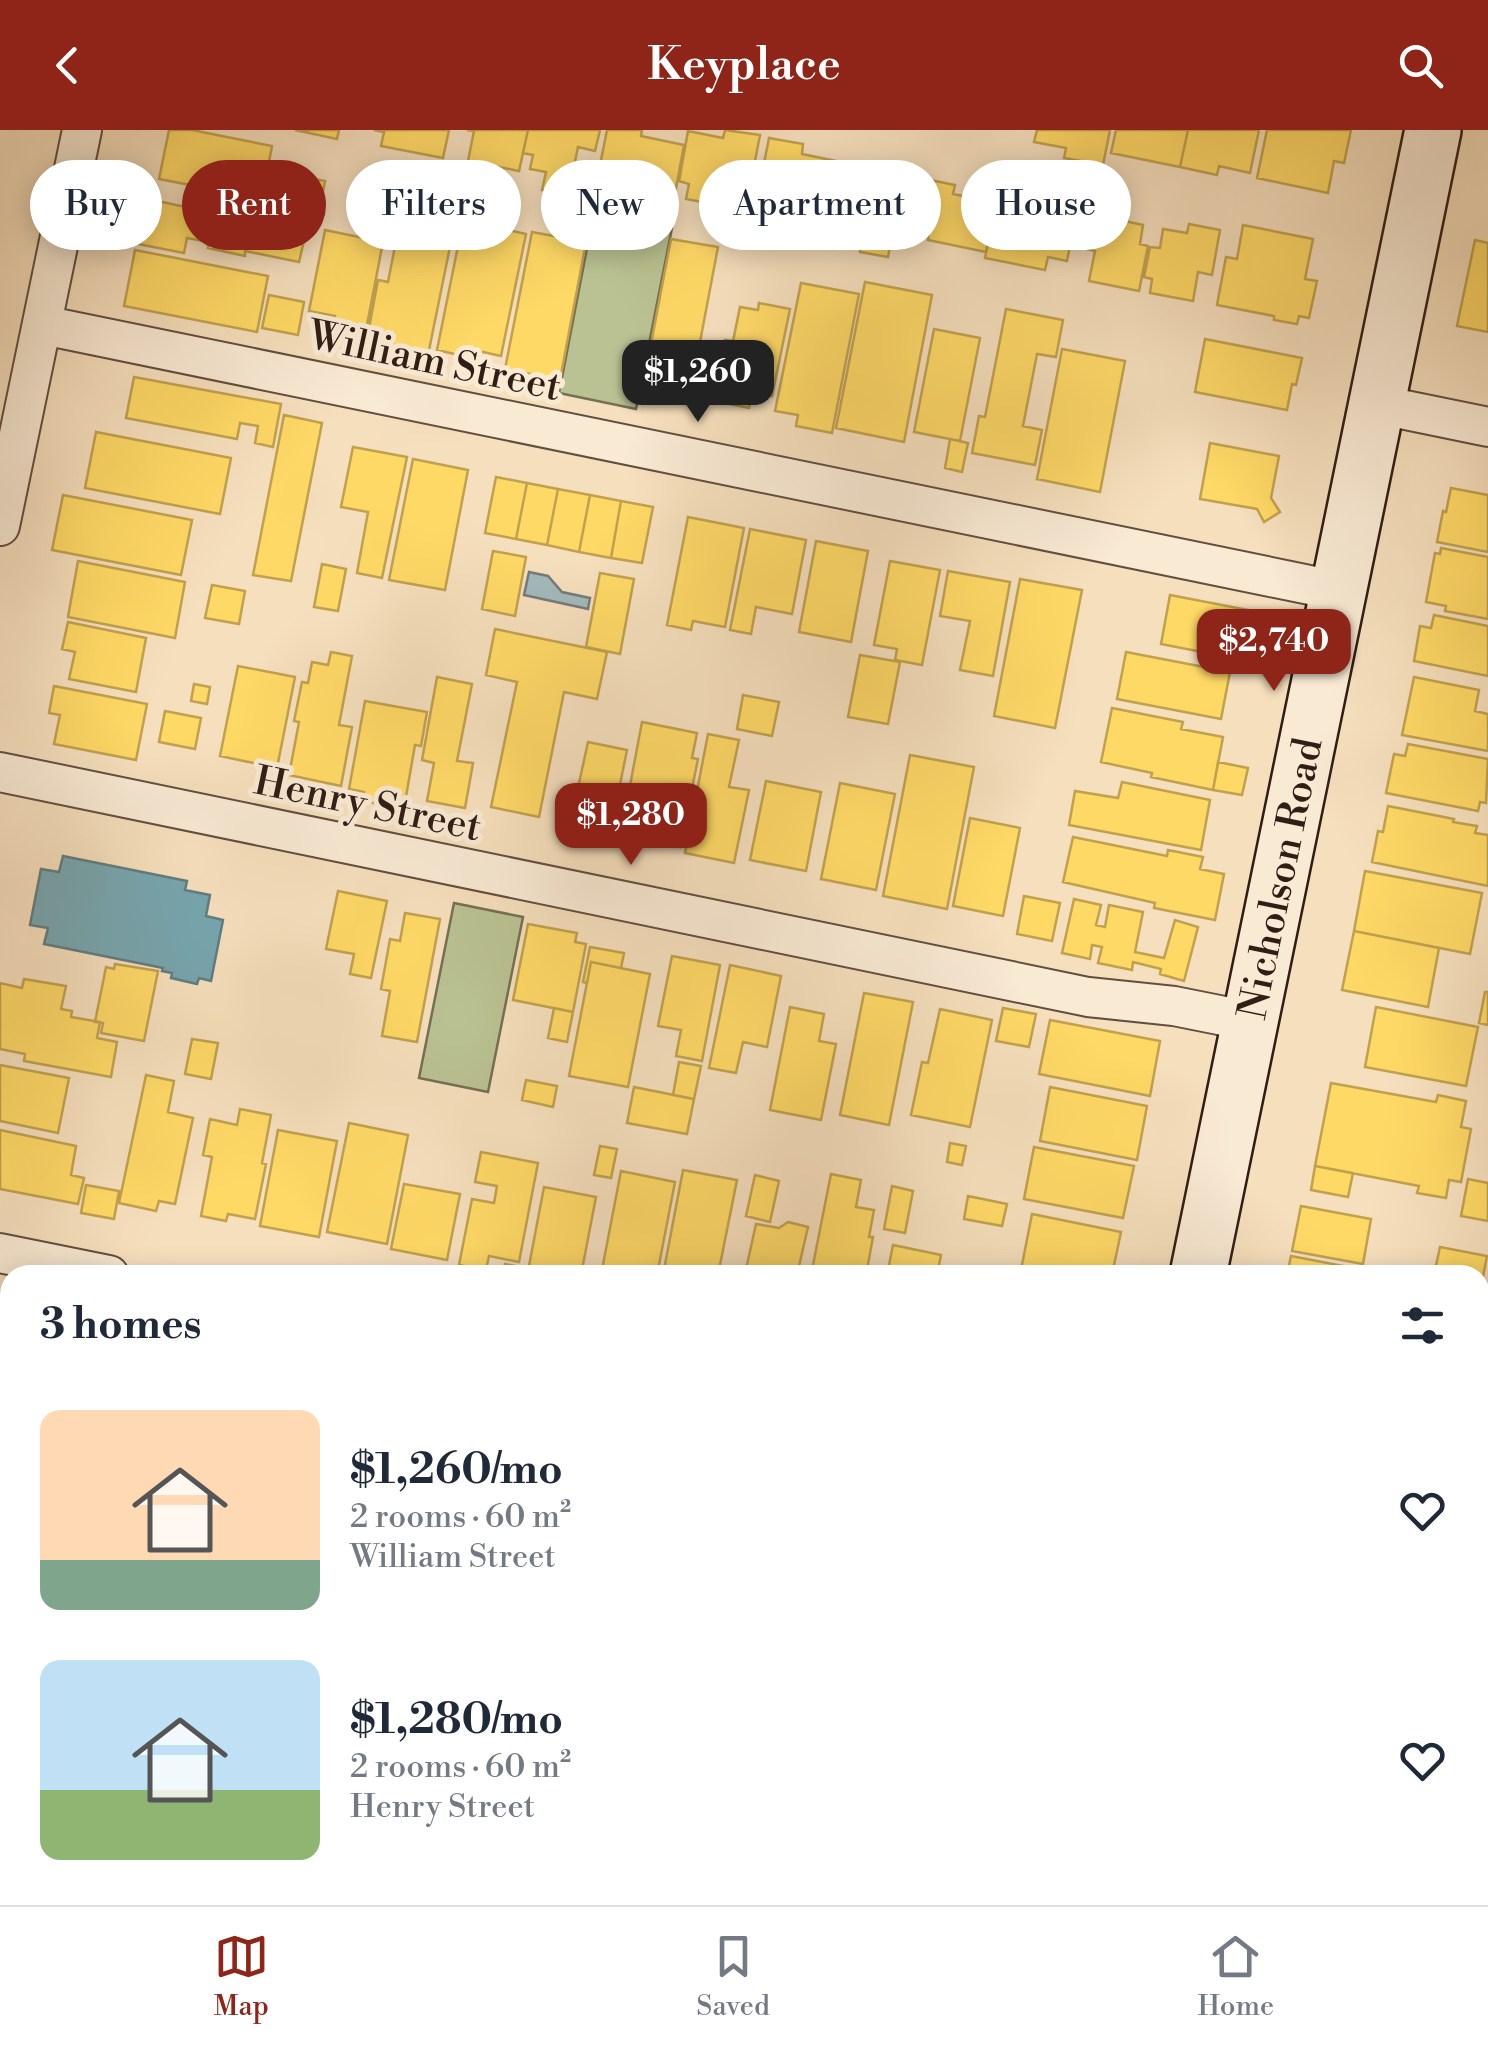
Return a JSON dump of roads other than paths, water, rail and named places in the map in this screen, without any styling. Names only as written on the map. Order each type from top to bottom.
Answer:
[{"type":"main road","name":"Nicholson Road","points":[[1200,1265],[1433,130]]},
{"type":"street","points":[[0,526],[5,478],[42,325],[82,130]]},
{"type":"street","name":"William Street","points":[[42,325],[1339,591]]},
{"type":"street","points":[[1376,404],[1488,427]]},
{"type":"street","name":"Henry Street","points":[[0,772],[1088,997],[1174,1006],[1249,1021]]},
{"type":"street","points":[[0,1253],[59,1265]]}]
